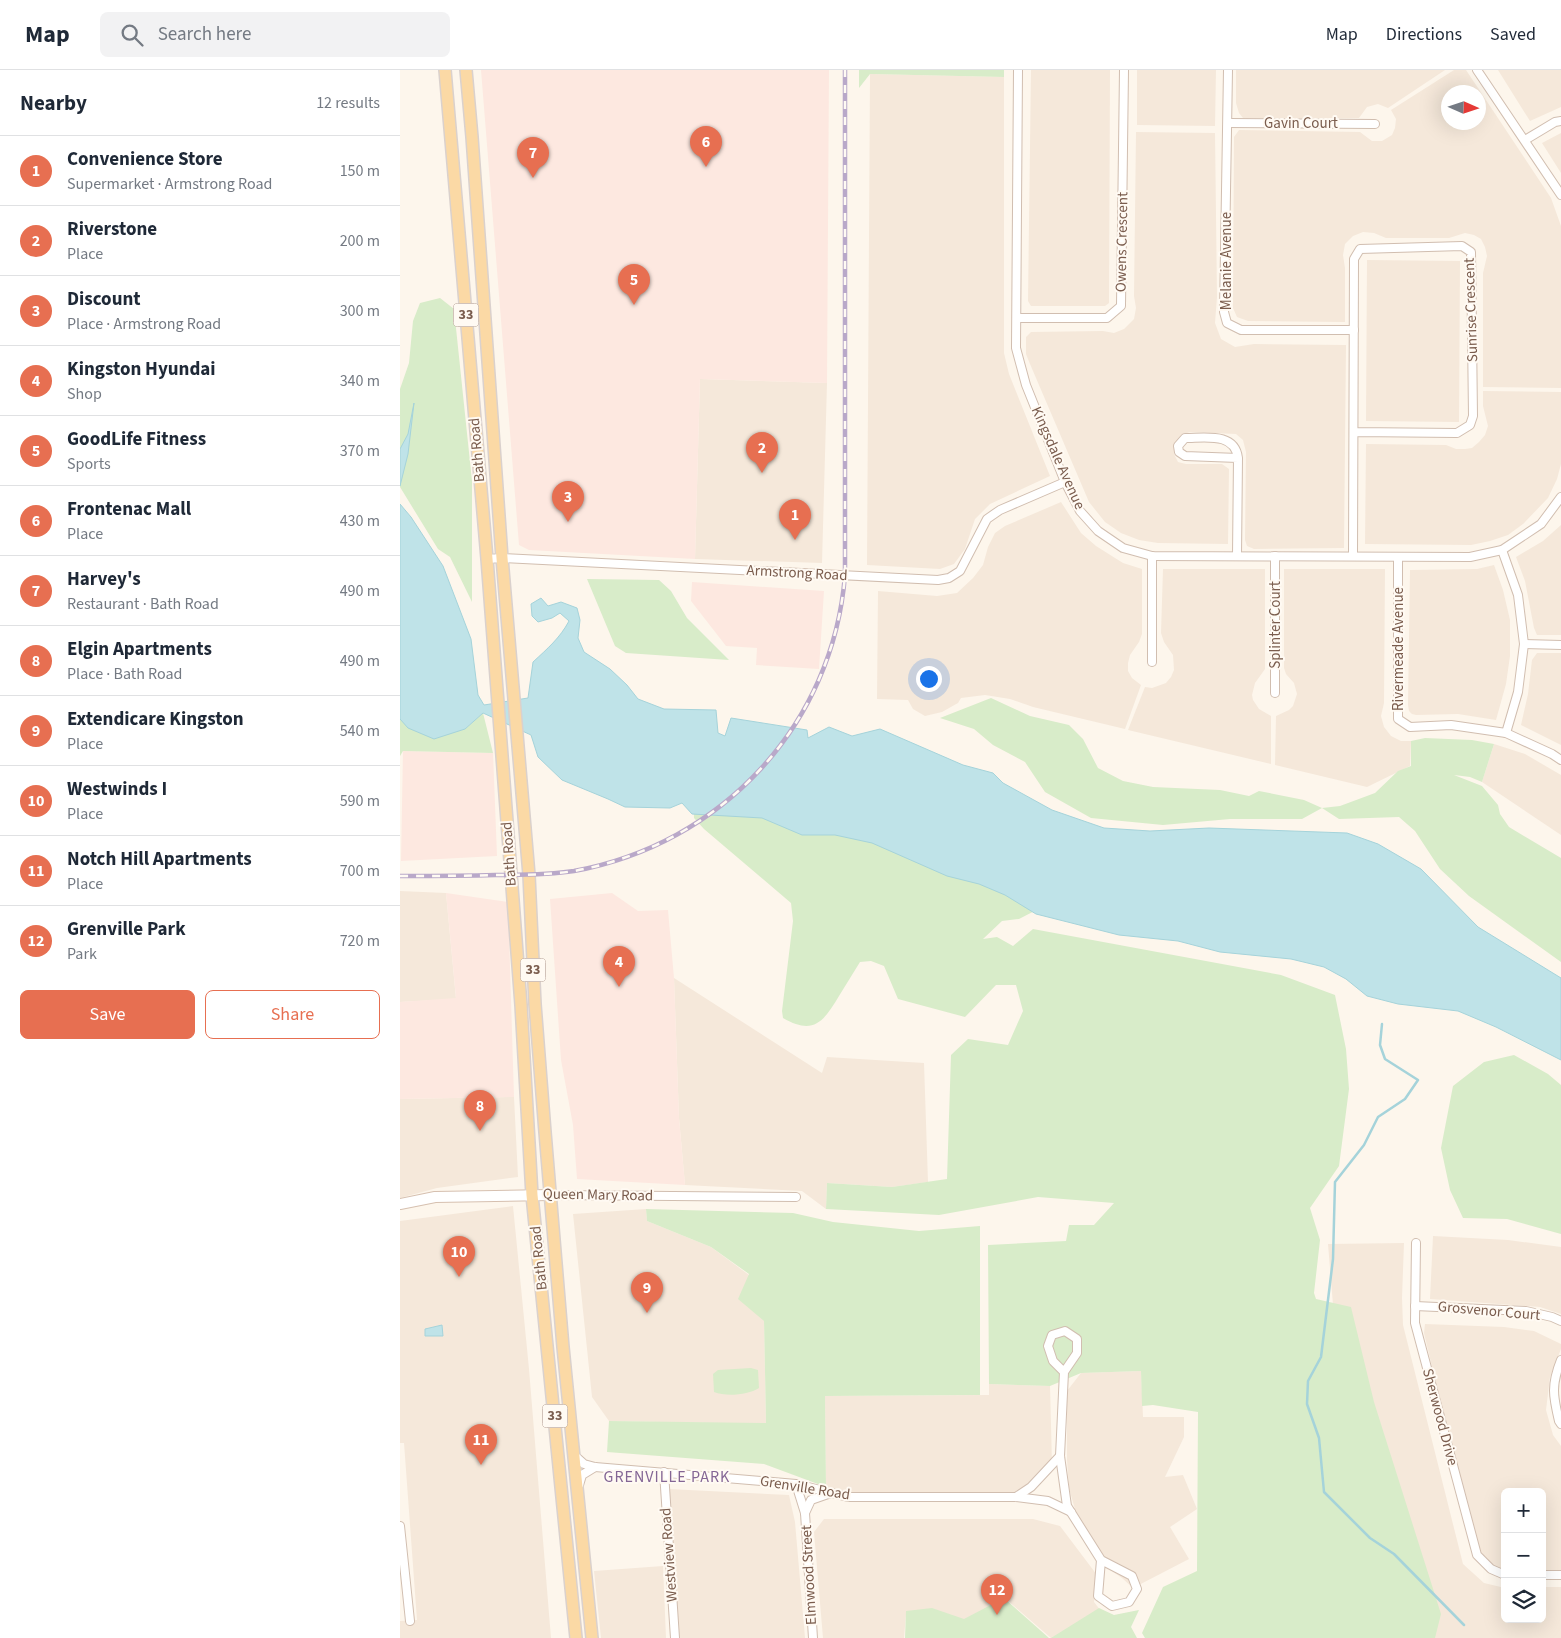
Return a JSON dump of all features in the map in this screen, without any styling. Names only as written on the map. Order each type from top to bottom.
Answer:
[{"type":"main road","name":"Bath Road","points":[[445,70],[487,559],[521,1005],[532,1194],[576,1638]]},
{"type":"main road","name":"Bath Road","points":[[466,70],[502,558],[529,875],[535,1004],[550,1195],[592,1638]]},
{"type":"main road","points":[[521,1005],[535,1004]]},
{"type":"street","name":"Kingsdale Avenue","points":[[1018,70],[1016,348],[1026,385],[1065,482],[1080,511],[1098,531],[1123,548],[1152,556],[1470,557],[1502,550],[1541,524],[1561,497]]},
{"type":"street","name":"Owens Crescent","points":[[1017,318],[1107,318],[1121,306],[1124,70]]},
{"type":"street","name":"Melanie Avenue","points":[[1228,70],[1224,312],[1227,323],[1241,330],[1354,330]]},
{"type":"street","points":[[1477,70],[1561,195]]},
{"type":"street","points":[[1525,140],[1555,122],[1561,121]]},
{"type":"street","name":"Gavin Court","points":[[1228,123],[1375,124]]},
{"type":"street","name":"Sunrise Crescent","points":[[1353,556],[1354,259],[1360,249],[1462,246],[1471,252],[1473,416],[1470,425],[1458,433],[1354,432]]},
{"type":"street","points":[[1237,556],[1238,458],[1236,447],[1225,438],[1185,438],[1178,446],[1179,452],[1185,456],[1238,458]]},
{"type":"street","name":"Armstrong Road","points":[[487,559],[502,558],[938,580],[949,578],[960,571],[987,519],[1000,510],[1065,482]]},
{"type":"street","points":[[1502,550],[1518,595],[1524,644],[1518,692],[1506,733]]},
{"type":"street","points":[[1152,556],[1152,662]]},
{"type":"street","name":"Splinter Court","points":[[1274,556],[1275,693]]},
{"type":"street","name":"Rivermeade Avenue","points":[[1398,558],[1398,719],[1410,726],[1451,725],[1506,733],[1561,760]]},
{"type":"street","points":[[1524,644],[1561,645]]},
{"type":"street","name":"Queen Mary Road","points":[[400,1204],[441,1196],[532,1194],[796,1197]]},
{"type":"street","name":"Sherwood Drive","points":[[1416,1243],[1415,1323],[1477,1555],[1491,1569],[1501,1573]]},
{"type":"street","name":"Grosvenor Court","points":[[1416,1306],[1526,1311],[1561,1321]]},
{"type":"street","points":[[1064,1372],[1053,1361],[1048,1346],[1052,1336],[1065,1331],[1077,1338],[1077,1353],[1064,1372],[1060,1456],[1067,1506],[1101,1560],[1132,1576],[1137,1590],[1129,1602],[1112,1606],[1098,1596],[1101,1560]]},
{"type":"street","points":[[1561,1360],[1556,1372],[1553,1395],[1561,1424]]},
{"type":"street","name":"Grenville Road","points":[[574,1454],[584,1464],[594,1467],[796,1484],[848,1497],[1016,1497],[1048,1502],[1071,1512]]},
{"type":"street","points":[[1016,1497],[1031,1488],[1060,1456]]},
{"type":"street","points":[[578,1489],[582,1475],[594,1467]]},
{"type":"street","name":"Westview Road","points":[[664,1472],[675,1638]]},
{"type":"street","name":"Elmwood Street","points":[[796,1484],[806,1512],[813,1638]]},
{"type":"street","name":"Elmwood Street","points":[[806,1512],[811,1500],[831,1492]]},
{"type":"street","points":[[400,1526],[410,1621]]},
{"type":"street","points":[[1546,1575],[1561,1575]]},
{"type":"shaded area","points":[[481,70],[829,70],[827,383],[700,379],[695,559],[529,550],[519,545]]},
{"type":"shaded area","points":[[1031,70],[1110,70],[1109,303],[1105,306],[1031,306],[1028,301]]},
{"type":"shaded area","points":[[1137,70],[1216,70],[1215,126],[1137,125]]},
{"type":"shaded area","points":[[1236,70],[1445,70],[1388,108],[1378,104],[1367,107],[1359,118],[1243,118],[1239,113],[1236,103]]},
{"type":"shaded area","points":[[1454,70],[1466,70],[1476,85],[1441,85],[1441,130],[1486,130],[1486,100],[1551,198],[1561,226],[1561,388],[1483,387],[1483,273],[1487,256],[1481,239],[1465,233],[1449,238],[1386,238],[1374,233],[1363,232],[1353,236],[1345,244],[1343,255],[1345,268],[1345,322],[1248,321],[1237,317],[1233,308],[1234,137],[1239,130],[1360,132],[1372,141],[1382,141],[1392,135],[1396,119],[1391,110]]},
{"type":"shaded area","points":[[1498,70],[1561,70],[1561,107],[1530,121]]},
{"type":"shaded area","points":[[870,74],[1004,77],[1004,353],[1009,374],[1050,476],[990,504],[975,519],[965,549],[954,564],[940,569],[867,565]]},
{"type":"shaded area","points":[[1136,132],[1215,133],[1217,297],[1215,323],[1221,339],[1235,347],[1254,344],[1346,345],[1344,548],[1254,549],[1247,546],[1245,540],[1246,452],[1243,440],[1236,434],[1190,432],[1181,435],[1176,443],[1174,454],[1178,462],[1186,464],[1222,464],[1229,469],[1228,544],[1158,543],[1139,540],[1121,533],[1105,522],[1089,502],[1026,354],[1026,337],[1031,332],[1103,331],[1114,333],[1124,329],[1134,319],[1136,308],[1134,296]]},
{"type":"shaded area","points":[[1561,133],[1561,173],[1542,143]]},
{"type":"shaded area","points":[[1367,260],[1460,261],[1459,422],[1366,421]]},
{"type":"shaded area","points":[[700,379],[827,383],[822,563],[695,559]]},
{"type":"shaded area","points":[[1483,391],[1561,392],[1561,464],[1557,479],[1548,498],[1523,524],[1508,535],[1490,541],[1471,545],[1365,544],[1366,444],[1446,445],[1456,449],[1472,448],[1485,435],[1488,426],[1483,406]]},
{"type":"shaded area","points":[[1061,502],[1081,533],[1096,546],[1123,563],[1142,569],[1142,634],[1130,655],[1128,663],[1128,671],[1132,678],[1141,685],[1125,729],[1033,707],[1010,699],[985,695],[961,698],[958,703],[942,712],[925,716],[913,709],[908,700],[877,699],[878,591],[937,596],[957,593],[973,578],[983,565],[988,547],[995,533],[1005,526]]},
{"type":"shaded area","points":[[1561,525],[1561,635],[1537,635],[1525,581],[1516,557],[1543,541]]},
{"type":"shaded area","points":[[1494,565],[1503,590],[1510,620],[1510,656],[1506,684],[1496,720],[1458,714],[1412,714],[1409,711],[1408,705],[1410,570],[1477,569]]},
{"type":"shaded area","points":[[1163,569],[1265,569],[1265,669],[1255,683],[1252,695],[1259,709],[1271,716],[1271,764],[1128,730],[1145,687],[1152,688],[1166,683],[1174,670],[1173,655],[1164,642],[1161,633]]},
{"type":"shaded area","points":[[1284,569],[1385,569],[1384,703],[1381,716],[1384,727],[1391,736],[1401,741],[1411,741],[1410,766],[1367,787],[1275,765],[1276,716],[1293,706],[1297,694],[1294,683],[1286,674],[1284,668]]},
{"type":"shaded area","points":[[692,582],[824,591],[819,669],[756,665],[757,648],[726,646],[691,601]]},
{"type":"shaded area","points":[[1537,653],[1561,653],[1561,745],[1521,725],[1528,694],[1532,660]]},
{"type":"shaded area","points":[[1494,744],[1525,754],[1561,775],[1561,835],[1482,782]]},
{"type":"shaded area","points":[[403,751],[493,753],[497,856],[401,861]]},
{"type":"shaded area","points":[[400,891],[446,893],[456,999],[400,1002]]},
{"type":"shaded area","points":[[446,893],[508,902],[514,1097],[400,1099],[400,1002],[456,998]]},
{"type":"shaded area","points":[[612,893],[638,911],[668,910],[674,978],[679,1118],[685,1185],[577,1179],[573,1125],[561,1060],[550,899]]},
{"type":"shaded area","points":[[674,978],[822,1073],[827,1057],[924,1063],[928,1182],[892,1187],[827,1183],[826,1209],[802,1191],[685,1185],[679,1118]]},
{"type":"shaded area","points":[[514,1097],[518,1177],[437,1188],[400,1198],[400,1099]]},
{"type":"shaded area","points":[[513,1206],[529,1369],[551,1638],[400,1638],[400,1621],[417,1620],[404,1443],[400,1443],[400,1221]]},
{"type":"shaded area","points":[[646,1209],[647,1221],[711,1247],[749,1275],[764,1321],[766,1424],[609,1421],[592,1397],[573,1214]]},
{"type":"shaded area","points":[[1433,1236],[1508,1240],[1561,1247],[1561,1314],[1540,1307],[1430,1299]]},
{"type":"shaded area","points":[[1404,1243],[1403,1325],[1463,1564],[1484,1583],[1501,1587],[1501,1623],[1546,1623],[1546,1587],[1561,1587],[1561,1638],[1418,1638],[1335,1329],[1328,1244]]},
{"type":"shaded area","points":[[1425,1324],[1504,1327],[1534,1331],[1561,1344],[1561,1349],[1550,1377],[1546,1410],[1553,1435],[1561,1446],[1561,1579],[1546,1579],[1546,1488],[1501,1488],[1501,1578],[1484,1567],[1475,1548],[1424,1333]]},
{"type":"shaded area","points":[[1141,1371],[1143,1417],[1184,1417],[1184,1437],[1165,1477],[1183,1475],[1197,1509],[1170,1527],[1189,1559],[1133,1588],[1109,1569],[1078,1520],[1069,1488],[1067,1391],[1081,1373]]},
{"type":"shaded area","points":[[989,1384],[1050,1386],[1052,1464],[1017,1497],[826,1496],[825,1396],[989,1395]]},
{"type":"shaded area","points":[[668,1489],[789,1495],[795,1522],[805,1638],[676,1638]]},
{"type":"shaded area","points":[[824,1519],[1033,1519],[1060,1526],[1097,1575],[1094,1602],[1101,1611],[1055,1638],[1051,1638],[1007,1600],[966,1621],[906,1614],[904,1638],[823,1638],[814,1532]]},
{"type":"shaded area","points":[[663,1566],[666,1638],[601,1638],[594,1571]]},
{"type":"green space","points":[[859,70],[1004,70],[1004,77],[870,74],[859,88]]},
{"type":"green space","points":[[440,298],[454,309],[472,481],[472,602],[450,557],[438,549],[400,487],[400,389],[409,363],[413,321],[420,303]]},
{"type":"green space","points":[[587,579],[659,580],[671,591],[687,618],[729,660],[626,653],[615,646]]},
{"type":"green space","points":[[400,696],[465,729],[483,713],[493,753],[403,751],[400,756]]},
{"type":"green space","points":[[991,698],[1030,716],[1069,725],[1083,739],[1098,768],[1123,781],[1153,787],[1220,790],[1249,796],[1259,791],[1304,800],[1322,808],[1302,819],[1230,819],[1163,825],[1091,818],[1045,792],[1025,762],[993,745],[974,729],[940,718]]},
{"type":"green space","points":[[1425,738],[1472,740],[1494,744],[1482,782],[1470,777],[1454,775],[1482,786],[1498,805],[1500,814],[1509,827],[1561,858],[1561,962],[1469,896],[1440,869],[1415,831],[1399,817],[1339,819],[1322,808],[1340,806],[1375,793],[1398,771],[1411,766],[1411,741]]},
{"type":"green space","points":[[693,796],[759,796],[1050,903],[1019,919],[1002,921],[983,939],[997,937],[1013,946],[1033,929],[1281,975],[1335,995],[1346,1049],[1349,1089],[1339,1166],[1310,1208],[1320,1240],[1314,1293],[1316,1299],[1351,1307],[1374,1402],[1441,1614],[1435,1638],[1145,1638],[1142,1633],[1163,1587],[1197,1571],[1198,1412],[1153,1405],[1142,1406],[1141,1371],[1081,1373],[1050,1386],[989,1384],[988,1245],[1066,1241],[1069,1225],[1094,1225],[1114,1203],[1038,1197],[939,1215],[826,1209],[827,1183],[892,1187],[947,1179],[951,1055],[968,1039],[1008,1045],[1023,1011],[1016,985],[996,985],[965,1017],[898,999],[884,966],[871,961],[860,962],[834,1005],[823,1019],[810,1026],[803,1026],[783,1018],[782,1011],[793,921],[791,903],[704,829],[694,818]]},
{"type":"green space","points":[[1514,1055],[1548,1074],[1561,1085],[1561,1234],[1507,1219],[1463,1218],[1450,1190],[1441,1148],[1453,1086],[1484,1062]]},
{"type":"green space","points":[[646,1209],[793,1213],[833,1222],[919,1231],[980,1226],[980,1395],[825,1396],[826,1487],[764,1464],[607,1452],[609,1421],[766,1423],[764,1321],[738,1299],[749,1274],[711,1247],[647,1221]]},
{"type":"green space","points":[[751,1368],[758,1370],[759,1388],[737,1394],[719,1394],[714,1392],[713,1374],[718,1370]]},
{"type":"green space","points":[[1004,1598],[1049,1638],[905,1638],[906,1611],[932,1608],[964,1619]]},
{"type":"green space","points":[[1099,1608],[1114,1615],[1139,1610],[1131,1627],[1137,1638],[1051,1638]]},
{"type":"water","points":[[414,403],[408,454],[400,486],[400,449],[408,434]]},
{"type":"water","points":[[400,504],[411,517],[443,566],[471,639],[478,695],[484,705],[528,698],[533,662],[557,638],[569,621],[560,613],[552,618],[538,622],[532,616],[531,604],[541,598],[548,606],[561,602],[577,608],[580,620],[578,638],[584,652],[610,669],[627,685],[638,699],[664,709],[716,710],[718,733],[725,736],[731,718],[807,730],[808,738],[829,727],[852,736],[880,729],[963,765],[993,773],[1003,783],[1052,810],[1104,828],[1150,831],[1209,828],[1347,833],[1378,844],[1421,869],[1478,927],[1561,978],[1561,1060],[1496,1027],[1458,1011],[1398,1004],[1367,996],[1346,979],[1324,967],[1291,959],[1220,952],[1178,941],[1119,935],[1036,914],[1005,895],[979,884],[947,876],[872,843],[835,835],[802,835],[762,818],[692,814],[682,803],[670,808],[625,807],[562,780],[538,757],[531,735],[483,713],[465,729],[434,739],[408,728],[400,719]]},
{"type":"water","points":[[442,1325],[443,1336],[425,1336],[425,1329]]},
{"type":"waterway","points":[[1382,1024],[1380,1045],[1385,1059],[1418,1080],[1405,1099],[1378,1117],[1364,1145],[1335,1182],[1333,1259],[1321,1357],[1308,1381],[1307,1404],[1319,1438],[1324,1492],[1370,1538],[1394,1554],[1464,1625]]},
{"type":"railway","points":[[400,876],[554,873],[574,871],[628,857],[677,834],[722,805],[760,769],[793,727],[818,681],[836,630],[845,575],[845,70]]},
{"type":"place","name":"Frontenac Mall","points":[[706,167]]},
{"type":"place","name":"Harvey's","points":[[533,178]]},
{"type":"place","name":"GoodLife Fitness","points":[[634,305]]},
{"type":"place","name":"Riverstone","points":[[762,473]]},
{"type":"place","name":"Discount","points":[[568,522]]},
{"type":"place","name":"Convenience Store","points":[[795,540]]},
{"type":"place","name":"Kingston Hyundai","points":[[619,987]]},
{"type":"place","name":"Elgin Apartments","points":[[480,1131]]},
{"type":"place","name":"Westwinds I","points":[[459,1277]]},
{"type":"place","name":"Extendicare Kingston","points":[[647,1313]]},
{"type":"place","name":"Notch Hill Apartments","points":[[481,1465]]},
{"type":"place","name":"Grenville Park","points":[[997,1615]]},
{"type":"district","name":"GRENVILLE PARK","points":[[667,1477]]}]
